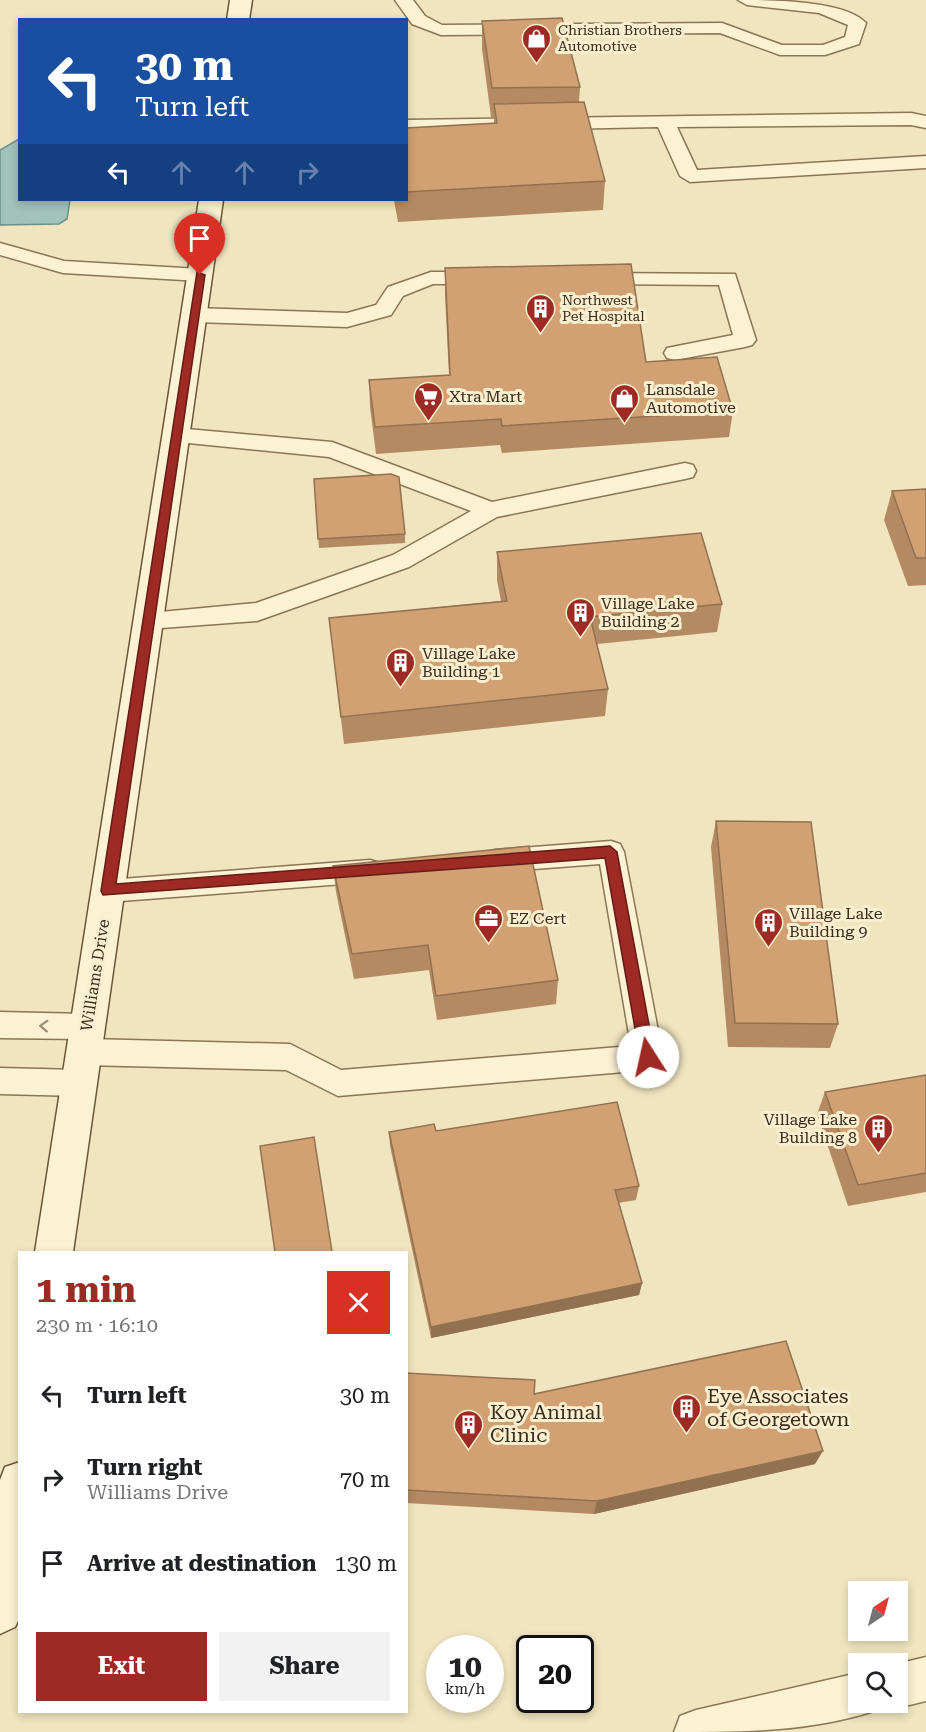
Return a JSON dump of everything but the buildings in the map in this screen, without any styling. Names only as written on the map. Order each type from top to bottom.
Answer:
[{"type":"main road","points":[[238,18],[241,0]]},
{"type":"main road","name":"Williams Drive","points":[[54,1251],[211,201]]},
{"type":"main road","points":[[0,1612],[18,1495]]},
{"type":"main road","points":[[908,1683],[926,1679]]},
{"type":"main road","points":[[696,1732],[848,1697]]},
{"type":"lane","points":[[404,0],[408,10],[420,22],[441,30],[722,28],[780,50],[825,50],[853,40],[858,30],[857,23],[850,15],[823,3],[762,3],[747,0]]},
{"type":"lane","points":[[408,126],[543,120],[665,122],[910,119],[926,122]]},
{"type":"lane","points":[[665,122],[690,176],[926,162]]},
{"type":"lane","points":[[0,249],[63,267],[200,275]]},
{"type":"lane","points":[[194,315],[347,320],[384,310],[395,292],[431,278],[503,278]]},
{"type":"lane","points":[[574,278],[729,279],[745,340],[675,354]]},
{"type":"lane","points":[[176,436],[332,450],[491,510]]},
{"type":"lane","points":[[148,620],[257,612],[400,561],[491,510],[685,471]]},
{"type":"lane","points":[[0,1025],[83,1054],[290,1057],[338,1083],[648,1057],[610,852],[467,863]]},
{"type":"lane","points":[[108,891],[395,869]]},
{"type":"lane","points":[[0,1081],[83,1054]]},
{"type":"water","points":[[18,140],[18,201],[70,201],[67,219],[59,224],[0,225],[0,150]]},
{"type":"place","name":"Christian Brothers Automotive","points":[[537,64]]},
{"type":"place","name":"Northwest Pet Hospital","points":[[541,334]]},
{"type":"place","name":"Xtra Mart","points":[[428,422]]},
{"type":"place","name":"Lansdale Automotive","points":[[625,424]]},
{"type":"place","name":"Village Lake Building 2","points":[[580,638]]},
{"type":"place","name":"Village Lake Building 1","points":[[401,688]]},
{"type":"place","name":"EZ Cert","points":[[488,944]]},
{"type":"place","name":"Village Lake Building 9","points":[[768,948]]},
{"type":"place","name":"Village Lake Building 8","points":[[878,1154]]},
{"type":"place","name":"Eye Associates of Georgetown","points":[[686,1434]]},
{"type":"place","name":"Koy Animal Clinic","points":[[469,1450]]},
{"type":"route","points":[[200,275],[108,891],[610,852],[648,1057]]}]
